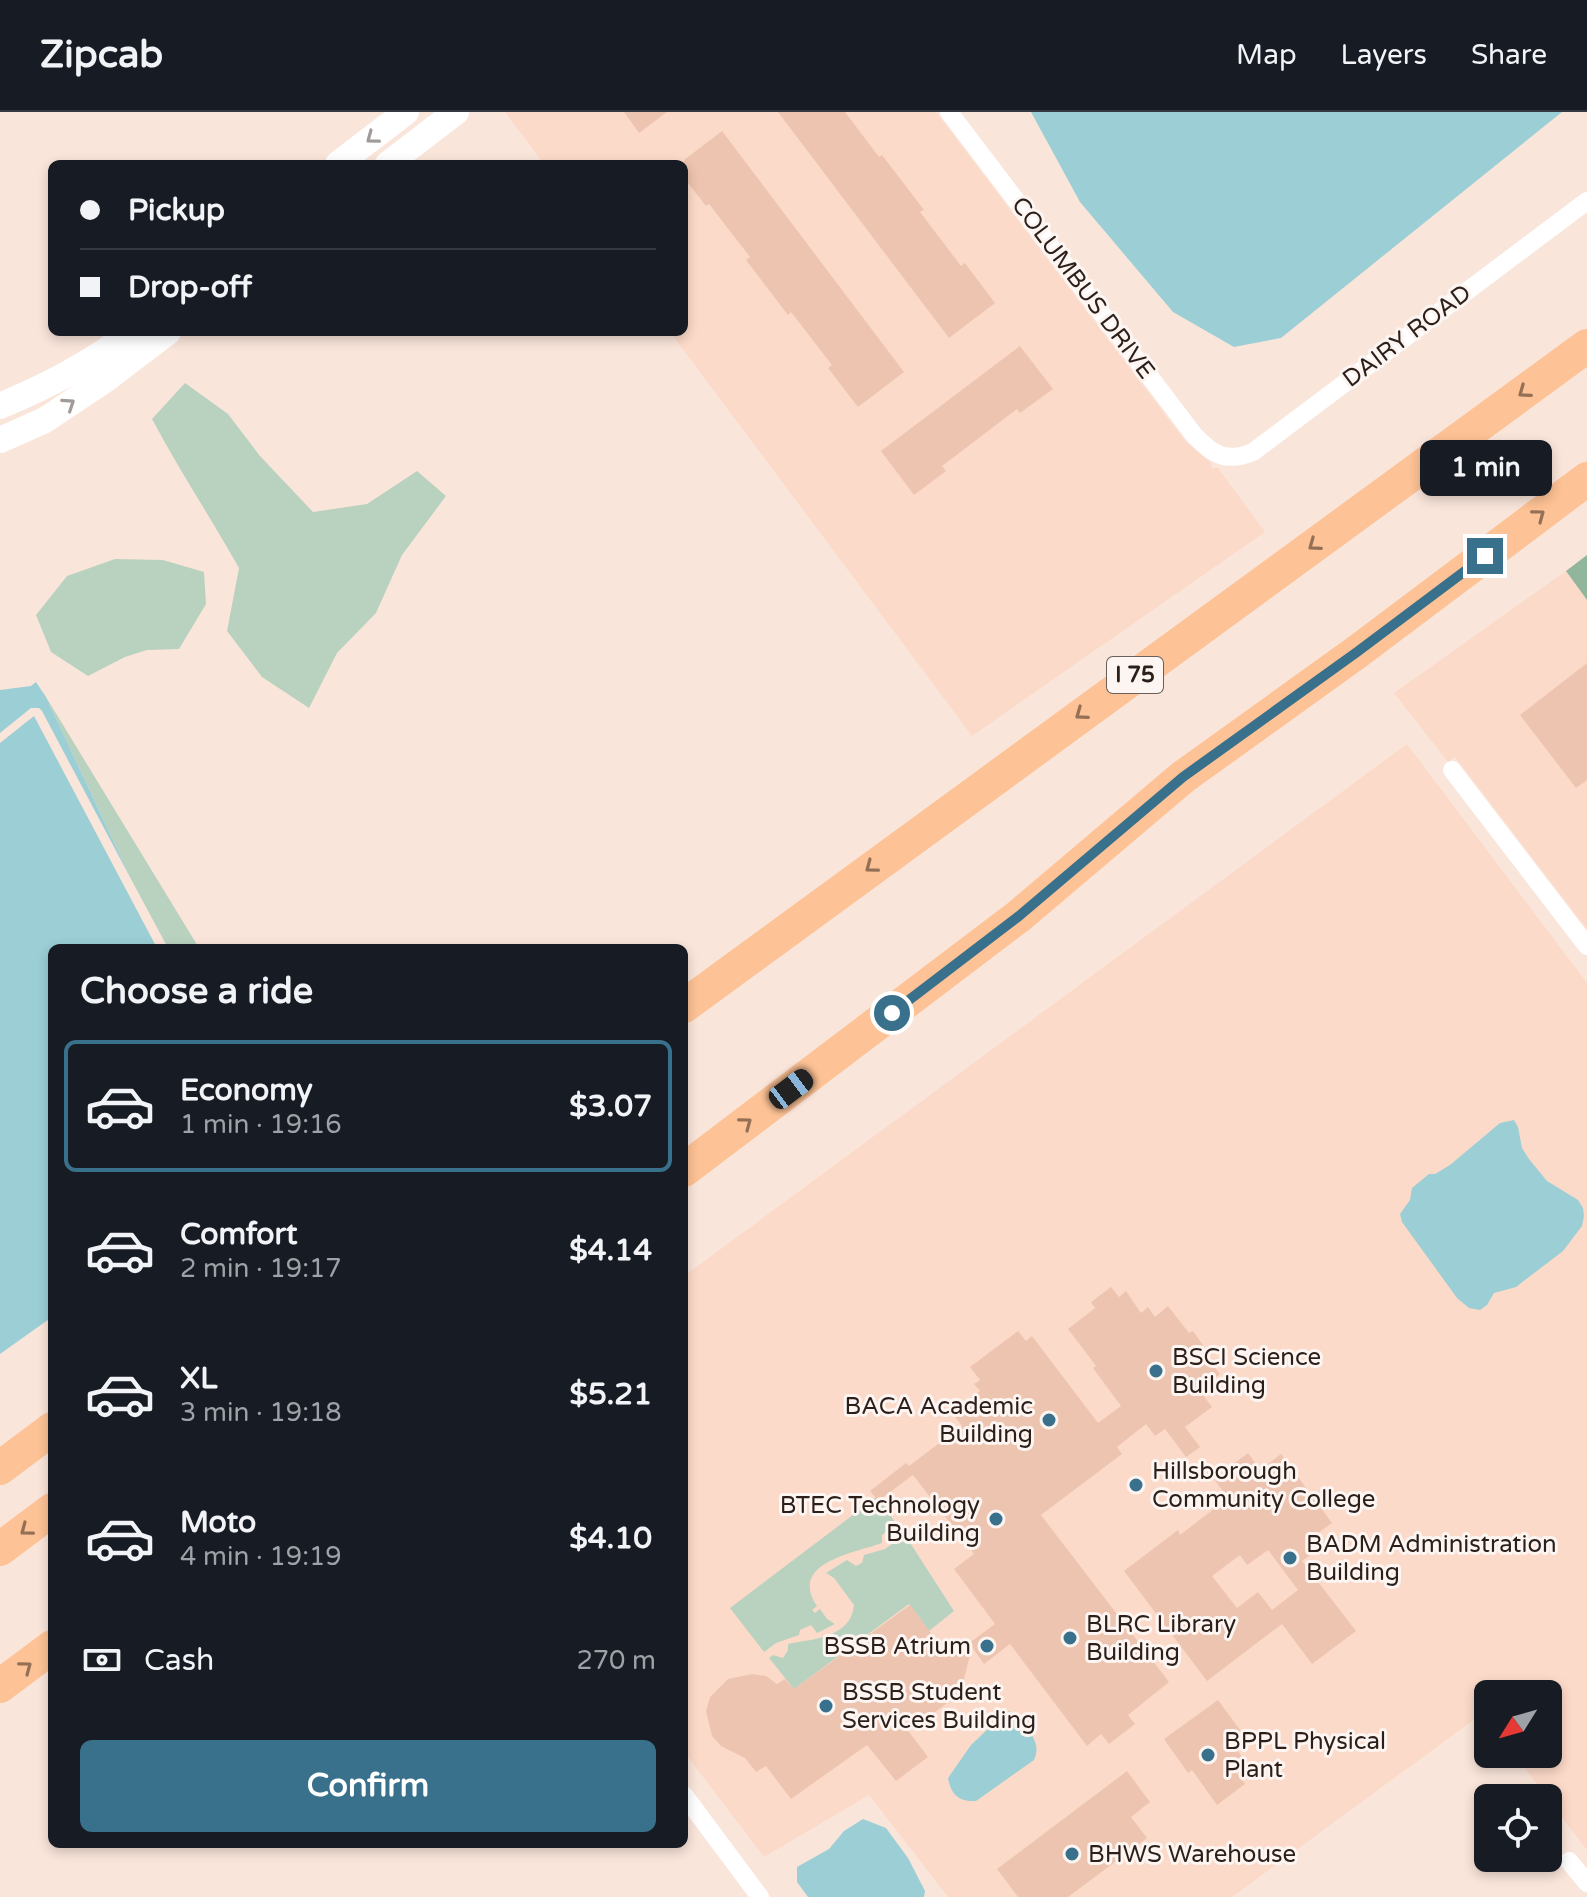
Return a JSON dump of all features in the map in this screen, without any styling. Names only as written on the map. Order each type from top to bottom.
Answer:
[{"type":"highway","name":"I 75","points":[[688,1003],[1587,346]]},
{"type":"highway","points":[[688,1167],[1019,916],[1183,777],[1357,652],[1587,479]]},
{"type":"highway","points":[[0,1468],[48,1432]]},
{"type":"highway","points":[[0,1549],[48,1513]]},
{"type":"highway","points":[[0,1686],[48,1650]]},
{"type":"street","points":[[343,160],[406,112]]},
{"type":"street","points":[[393,160],[456,112]]},
{"type":"street","name":"COLUMBUS DRIVE","points":[[949,112],[1194,435],[1207,449],[1222,458]]},
{"type":"street","name":"DAIRY ROAD","points":[[1222,458],[1238,458],[1253,452],[1587,201]]},
{"type":"street","points":[[0,406],[100,357],[126,336]]},
{"type":"street","points":[[0,440],[45,420],[163,336]]},
{"type":"street","points":[[1452,770],[1587,946]]},
{"type":"street","points":[[688,1800],[760,1897]]},
{"type":"street","points":[[1569,1861],[1587,1883]]},
{"type":"shaded area","points":[[505,112],[936,112],[1185,441],[1212,464],[1211,468],[1218,468],[1265,532],[972,736],[673,336],[688,336],[688,160],[541,160]]},
{"type":"shaded area","points":[[1566,571],[1587,600],[1587,929],[1455,757],[1448,762],[1394,693]]},
{"type":"shaded area","name":"Hillsborough Community College","points":[[1407,744],[1587,983],[1587,1850],[1562,1817],[1562,1784],[1537,1784],[1525,1768],[1562,1768],[1562,1680],[1474,1680],[1474,1720],[1232,1897],[948,1897],[869,1795],[764,1857],[688,1757],[688,1273]]},
{"type":"green space","points":[[185,383],[228,414],[260,456],[313,512],[367,504],[417,471],[446,496],[402,555],[376,613],[337,653],[309,708],[262,677],[227,631],[239,568],[152,419]]},
{"type":"green space","points":[[1587,555],[1587,600],[1566,571]]},
{"type":"green space","points":[[115,559],[163,560],[204,572],[206,604],[179,649],[147,650],[125,657],[88,676],[51,652],[36,615],[67,576]]},
{"type":"green space","points":[[46,697],[197,944],[166,944],[132,881]]},
{"type":"green space","points":[[878,1496],[900,1530],[896,1533],[890,1529],[882,1535],[882,1543],[828,1562],[811,1579],[810,1591],[817,1606],[812,1610],[815,1613],[820,1609],[835,1624],[817,1633],[811,1625],[800,1630],[799,1635],[776,1643],[764,1652],[730,1608]]},
{"type":"green space","points":[[905,1535],[954,1611],[929,1631],[909,1604],[794,1689],[769,1658],[773,1655],[783,1658],[788,1644],[838,1631],[851,1616],[854,1605],[834,1578],[826,1573],[847,1560],[856,1566],[862,1563],[864,1555],[885,1549]]},
{"type":"water","points":[[1031,112],[1562,112],[1281,338],[1234,347],[1173,312],[1080,202]]},
{"type":"water","points":[[36,682],[46,697],[132,881],[42,711],[31,708],[0,733],[0,690],[31,686]]},
{"type":"water","points":[[34,716],[155,944],[48,944],[48,1320],[0,1354],[0,743]]},
{"type":"water","points":[[1514,1120],[1522,1148],[1529,1159],[1547,1181],[1578,1200],[1583,1208],[1582,1226],[1563,1251],[1516,1287],[1494,1293],[1480,1310],[1469,1308],[1457,1298],[1402,1222],[1400,1214],[1410,1200],[1412,1188],[1429,1174],[1450,1165],[1500,1123]]},
{"type":"water","points":[[1007,1711],[1014,1713],[1032,1735],[1036,1747],[1034,1760],[976,1801],[960,1799],[951,1789],[948,1778],[971,1745]]},
{"type":"water","points":[[863,1819],[886,1828],[908,1858],[925,1891],[924,1897],[808,1897],[797,1882],[797,1867],[829,1849],[844,1831]]},
{"type":"building","points":[[624,112],[667,112],[639,133]]},
{"type":"building","points":[[778,112],[845,112],[924,210],[920,212],[961,266],[965,263],[995,303],[949,338]]},
{"type":"building","points":[[722,131],[904,372],[858,407],[828,368],[832,365],[791,312],[788,315],[746,260],[750,257],[709,204],[706,206],[688,183],[688,160],[684,160]]},
{"type":"building","points":[[1020,346],[1053,389],[1020,413],[1017,409],[942,466],[946,471],[914,495],[881,451]]},
{"type":"building","points":[[1587,663],[1587,780],[1576,788],[1520,715]]},
{"type":"building","points":[[1111,1287],[1119,1297],[1126,1291],[1141,1313],[1148,1307],[1155,1317],[1168,1306],[1189,1333],[1193,1331],[1203,1345],[1200,1348],[1220,1374],[1199,1390],[1212,1407],[1185,1427],[1200,1447],[1186,1457],[1165,1429],[1155,1436],[1146,1424],[1117,1447],[1122,1454],[1041,1515],[1169,1682],[1128,1715],[1135,1724],[1109,1744],[1101,1734],[1087,1746],[1010,1644],[984,1664],[972,1647],[964,1679],[951,1700],[935,1712],[900,1720],[928,1757],[896,1781],[867,1745],[791,1799],[766,1766],[756,1772],[745,1758],[721,1746],[712,1736],[706,1711],[710,1697],[728,1679],[752,1674],[766,1676],[777,1684],[785,1679],[794,1689],[910,1605],[931,1633],[917,1644],[953,1655],[995,1624],[954,1569],[974,1554],[913,1475],[878,1501],[870,1491],[962,1426],[951,1412],[980,1391],[974,1384],[980,1380],[970,1367],[1018,1331],[1026,1341],[1032,1336],[1098,1423],[1121,1406],[1068,1329],[1095,1308],[1091,1302]]},
{"type":"building","points":[[1248,1453],[1260,1470],[1281,1454],[1332,1523],[1311,1538],[1320,1548],[1302,1561],[1356,1631],[1312,1664],[1282,1624],[1207,1681],[1124,1571],[1178,1530],[1180,1535],[1228,1498],[1214,1479]],"holes":[[[1268,1550],[1298,1590],[1272,1610],[1258,1592],[1237,1608],[1212,1576],[1240,1555],[1247,1565]]]},
{"type":"building","name":"BPPL Physical Plant","points":[[1218,1700],[1249,1742],[1238,1751],[1244,1760],[1233,1768],[1245,1784],[1217,1805],[1192,1770],[1188,1773],[1164,1739]]},
{"type":"building","name":"BHWS Warehouse","points":[[1127,1771],[1150,1802],[1131,1817],[1147,1838],[1068,1897],[1018,1897],[997,1869]]},
{"type":"place","name":"BSCI Science Building","points":[[1156,1371]]},
{"type":"place","name":"BACA Academic Building","points":[[1049,1420]]},
{"type":"place","name":"Hillsborough Community College","points":[[1136,1485]]},
{"type":"place","name":"BTEC Technology Building","points":[[996,1519]]},
{"type":"place","name":"BADM Administration Building","points":[[1290,1558]]},
{"type":"place","name":"BLRC Library Building","points":[[1070,1638]]},
{"type":"place","name":"BSSB Atrium","points":[[987,1646]]},
{"type":"place","name":"BSSB Student Services Building","points":[[826,1706]]},
{"type":"place","name":"BPPL Physical Plant","points":[[1208,1755]]},
{"type":"place","name":"BHWS Warehouse","points":[[1072,1854]]},
{"type":"route","points":[[892,1013],[1019,916],[1183,777],[1485,556]]}]
